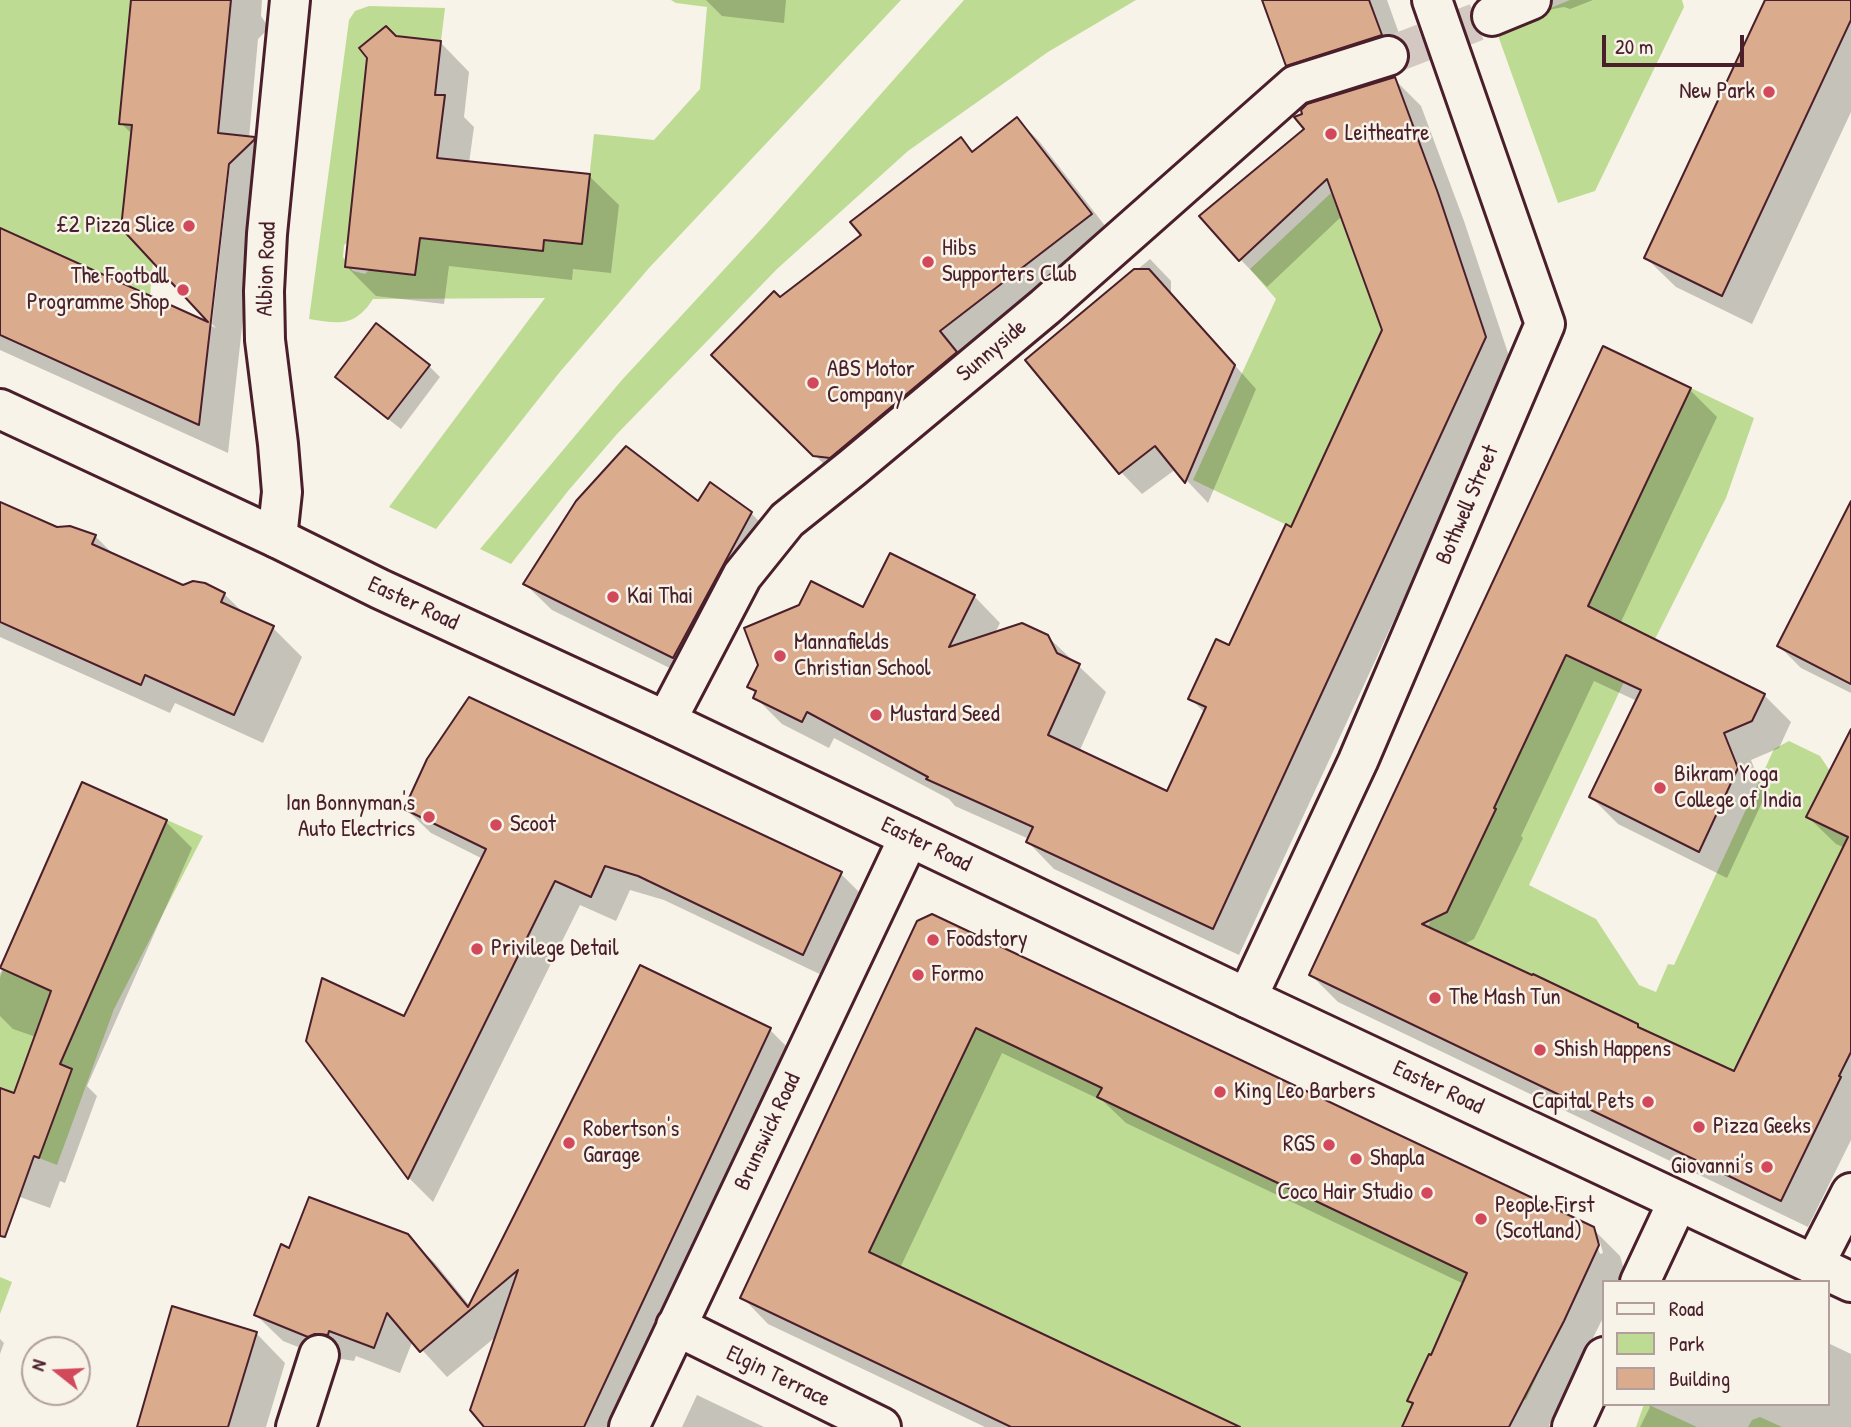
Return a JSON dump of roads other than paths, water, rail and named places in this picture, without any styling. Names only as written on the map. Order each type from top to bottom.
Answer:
[{"type":"street","name":"Albion Road","points":[[277,538],[282,492],[265,340],[264,291],[290,0]]},
{"type":"street","name":"Bothwell Street","points":[[1247,998],[1358,761],[1545,324],[1432,0]]},
{"type":"street","points":[[1492,16],[1531,0]]},
{"type":"street","name":"Sunnyside","points":[[666,721],[743,576],[787,520],[1045,307],[1296,85],[1388,56]]},
{"type":"street","name":"Easter Road","points":[[0,409],[1851,1282]]},
{"type":"street","name":"Brunswick Road","points":[[629,1427],[909,837]]},
{"type":"street","points":[[1814,1265],[1851,1193]]},
{"type":"street","points":[[1641,1280],[1678,1200]]},
{"type":"street","name":"Elgin Terrace","points":[[676,1326],[881,1427]]},
{"type":"street","points":[[296,1427],[319,1355]]},
{"type":"street","points":[[1572,1427],[1602,1361]]},
{"type":"tunnel","points":[[1388,56],[1492,16]]},
{"type":"place","name":"New Park","points":[[1769,92]]},
{"type":"place","name":"Leitheatre","points":[[1331,134]]},
{"type":"place","name":"£2 Pizza Slice","points":[[189,226]]},
{"type":"place","name":"Hibs Supporters Club","points":[[928,262]]},
{"type":"place","name":"The Football Programme Shop","points":[[183,290]]},
{"type":"place","name":"ABS Motor Company","points":[[813,383]]},
{"type":"place","name":"Kai Thai","points":[[613,597]]},
{"type":"place","name":"Mannafields Christian School","points":[[780,656]]},
{"type":"place","name":"Mustard Seed","points":[[876,715]]},
{"type":"place","name":"Bikram Yoga College of India","points":[[1660,788]]},
{"type":"place","name":"Ian Bonnyman's Auto Electrics","points":[[429,817]]},
{"type":"place","name":"Scoot","points":[[496,825]]},
{"type":"place","name":"Foodstory","points":[[933,940]]},
{"type":"place","name":"Privilege Detail","points":[[477,949]]},
{"type":"place","name":"Formo","points":[[918,975]]},
{"type":"place","name":"The Mash Tun","points":[[1435,998]]},
{"type":"place","name":"Shish Happens","points":[[1540,1050]]},
{"type":"place","name":"King Leo Barbers","points":[[1220,1092]]},
{"type":"place","name":"Capital Pets","points":[[1648,1102]]},
{"type":"place","name":"Pizza Geeks","points":[[1699,1127]]},
{"type":"place","name":"Robertson's Garage","points":[[569,1143]]},
{"type":"place","name":"RGS","points":[[1329,1145]]},
{"type":"place","name":"Shapla","points":[[1356,1159]]},
{"type":"place","name":"Giovanni's","points":[[1767,1167]]},
{"type":"place","name":"Coco Hair Studio","points":[[1427,1193]]},
{"type":"place","name":"People First (Scotland)","points":[[1481,1219]]}]
